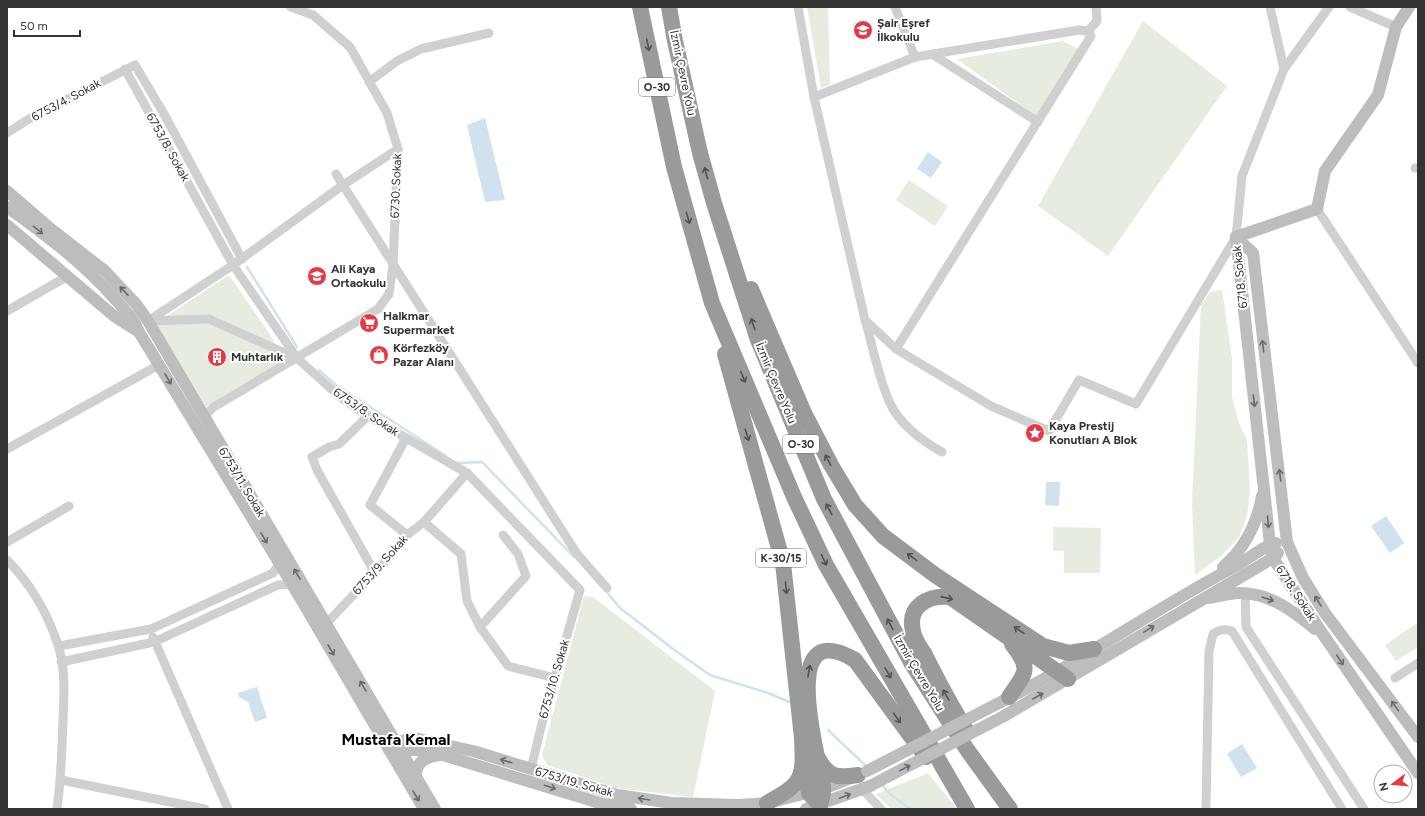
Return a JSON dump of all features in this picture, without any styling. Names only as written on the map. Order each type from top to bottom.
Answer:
[{"type":"highway","name":"O-30","points":[[640,7],[674,167],[712,303],[794,497],[826,565],[966,809]]},
{"type":"highway","name":"İzmir Çevre Yolu","points":[[669,7],[698,146],[714,203],[758,340],[824,499],[912,664],[968,752],[1010,809]]},
{"type":"highway","points":[[714,203],[804,413],[855,505],[883,536],[935,575],[1055,655],[1063,672]]},
{"type":"highway","name":"K-30/15","points":[[712,303],[783,563],[802,738],[803,766],[799,780],[791,790],[767,803]]},
{"type":"highway","points":[[1022,809],[966,729],[913,632],[912,620],[916,610],[922,602],[932,597],[950,597],[1006,636],[1063,672]]},
{"type":"highway","points":[[1006,636],[1023,659],[1025,668],[1022,679],[1009,698]]},
{"type":"highway","points":[[1043,646],[1069,653],[1094,649]]},
{"type":"highway","points":[[813,807],[816,791],[816,754],[807,689],[808,667],[815,657],[825,651],[842,652],[856,660],[966,809]]},
{"type":"highway","points":[[816,754],[827,772],[837,777],[864,780]]},
{"type":"highway","points":[[803,766],[816,791]]},
{"type":"street","name":"6730. Sokak","points":[[204,416],[214,408],[378,309],[389,294],[393,265],[398,149],[388,113],[350,47],[313,15],[291,7]]},
{"type":"street","points":[[798,7],[814,97],[865,320],[889,402],[899,416],[925,443],[942,452]]},
{"type":"street","points":[[895,7],[915,57]]},
{"type":"street","points":[[814,97],[915,57],[1079,30],[1088,30],[1097,21],[1096,7]]},
{"type":"street","points":[[1270,7],[1284,69]]},
{"type":"street","points":[[865,320],[896,349],[992,406],[1049,431],[1079,380],[1136,404],[1236,238],[1242,176],[1284,69],[1329,7]]},
{"type":"street","points":[[1350,7],[1396,27]]},
{"type":"street","points":[[1409,7],[1396,27],[1378,95],[1325,171],[1317,209],[1418,363]]},
{"type":"street","points":[[896,349],[1089,42],[1091,36],[1088,30]]},
{"type":"street","points":[[369,82],[397,61],[421,49],[489,33]]},
{"type":"street","points":[[932,54],[1038,122]]},
{"type":"street","points":[[125,69],[134,65],[164,114],[242,259]]},
{"type":"street","name":"6753/4. Sokak","points":[[7,133],[32,117],[125,69]]},
{"type":"street","name":"6753/8. Sokak","points":[[125,69],[233,266],[297,358],[339,396],[368,416],[467,473],[580,590]]},
{"type":"street","points":[[148,321],[233,266],[343,185],[398,149]]},
{"type":"street","points":[[336,174],[577,554],[607,588]]},
{"type":"street","name":"6753/11. Sokak","points":[[7,191],[51,229],[105,271],[136,304],[148,321],[327,623],[386,727],[395,752],[416,778],[435,809]]},
{"type":"street","name":"6753/11. Sokak","points":[[7,207],[82,266],[134,321],[139,332],[279,564],[395,752],[424,809]]},
{"type":"street","points":[[1236,238],[1317,209]]},
{"type":"street","points":[[7,225],[114,316],[139,332]]},
{"type":"street","name":"6718. Sokak","points":[[1236,238],[1270,544],[1273,558],[1324,637],[1418,773]]},
{"type":"street","name":"6718. Sokak","points":[[1236,238],[1253,254],[1287,542],[1303,578],[1325,613],[1418,738]]},
{"type":"street","points":[[7,311],[68,276]]},
{"type":"street","points":[[148,321],[208,319],[297,358]]},
{"type":"street","points":[[7,449],[159,365]]},
{"type":"street","points":[[368,416],[339,444],[329,447],[312,457],[317,470],[375,572]]},
{"type":"street","points":[[406,438],[370,505],[407,535]]},
{"type":"street","name":"6753/9. Sokak","points":[[327,623],[375,572],[407,535],[424,522],[467,473]]},
{"type":"street","points":[[1210,579],[1234,557],[1253,529],[1260,507],[1264,484]]},
{"type":"street","points":[[7,542],[70,506]]},
{"type":"street","points":[[424,522],[460,554],[467,600],[480,627],[508,666],[555,678]]},
{"type":"street","points":[[480,627],[526,576],[518,554],[503,535]]},
{"type":"street","points":[[864,780],[1004,716],[1094,649],[1210,579],[1245,561],[1270,544],[1287,542]]},
{"type":"street","points":[[813,807],[864,780],[995,705],[1063,672],[1202,599],[1273,558],[1287,542]]},
{"type":"street","points":[[7,560],[32,590],[45,615],[58,646],[64,694],[61,780],[56,809]]},
{"type":"street","points":[[58,646],[151,630],[273,573],[279,564]]},
{"type":"street","points":[[61,662],[154,642],[278,585],[292,584]]},
{"type":"street","name":"6753/10. Sokak","points":[[531,769],[580,590]]},
{"type":"street","points":[[1202,599],[1245,594],[1271,599],[1300,617],[1324,637]]},
{"type":"street","points":[[1245,594],[1246,627],[1364,809]]},
{"type":"street","points":[[1206,809],[1209,651],[1212,634],[1225,629],[1232,632],[1342,809]]},
{"type":"street","points":[[151,630],[154,642],[228,809]]},
{"type":"street","points":[[1395,678],[1418,663]]},
{"type":"street","name":"6753/19. Sokak","points":[[386,727],[400,736],[473,751],[617,795],[672,803],[739,805],[767,803],[864,780]]},
{"type":"street","points":[[395,752],[402,741],[414,738]]},
{"type":"street","points":[[395,752],[414,750],[442,754],[603,804],[631,809]]},
{"type":"street","points":[[416,778],[419,763],[431,756],[442,754]]},
{"type":"street","points":[[61,780],[205,809]]},
{"type":"street","points":[[864,780],[881,809]]},
{"type":"shaded area","points":[[807,7],[828,7],[830,85],[821,88]]},
{"type":"shaded area","points":[[1143,21],[1227,86],[1108,256],[1038,206]]},
{"type":"shaded area","points":[[1063,41],[1079,49],[1037,117],[957,59]]},
{"type":"shaded area","points":[[909,180],[948,206],[935,226],[896,200]]},
{"type":"shaded area","points":[[229,275],[273,339],[280,365],[206,407],[155,324]]},
{"type":"shaded area","points":[[1222,290],[1232,358],[1232,397],[1240,426],[1247,440],[1250,490],[1247,516],[1239,537],[1222,555],[1195,575],[1192,504],[1201,305],[1210,292]]},
{"type":"shaded area","points":[[1053,527],[1101,528],[1100,573],[1064,573],[1064,551],[1053,551]]},
{"type":"shaded area","points":[[584,596],[593,597],[715,691],[693,797],[616,788],[547,765],[542,755]]},
{"type":"shaded area","points":[[1417,623],[1418,647],[1396,661],[1385,645]]},
{"type":"shaded area","points":[[928,773],[957,809],[891,809],[876,794]]},
{"type":"water","points":[[485,118],[505,200],[485,202],[467,125]]},
{"type":"water","points":[[928,152],[942,162],[931,178],[917,169]]},
{"type":"water","points":[[1046,482],[1060,482],[1059,506],[1045,505]]},
{"type":"water","points":[[1386,516],[1404,543],[1390,553],[1371,526]]},
{"type":"water","points":[[257,687],[267,718],[255,722],[248,702],[239,697],[238,693]]},
{"type":"water","points":[[1242,744],[1257,768],[1241,777],[1227,754]]},
{"type":"waterway","points":[[247,267],[297,347]]},
{"type":"waterway","points":[[319,370],[336,385],[446,456]]},
{"type":"waterway","points":[[457,463],[482,462],[574,557]]},
{"type":"waterway","points":[[606,591],[619,607],[673,649],[710,675],[768,693],[792,703]]},
{"type":"waterway","points":[[828,730],[867,767]]},
{"type":"waterway","points":[[882,785],[891,795],[910,809]]},
{"type":"place","name":"Şair Eşref İlkokulu","points":[[863,30]]},
{"type":"place","name":"Ali Kaya Ortaokulu","points":[[317,276]]},
{"type":"place","name":"Halkmar Supermarket","points":[[369,323]]},
{"type":"place","name":"Körfezköy Pazar Alanı","points":[[379,355]]},
{"type":"place","name":"Muhtarlık","points":[[217,357]]},
{"type":"place","name":"Kaya Prestij Konutları A Blok","points":[[1035,433]]},
{"type":"district","name":"Mustafa Kemal","points":[[396,739]]}]
